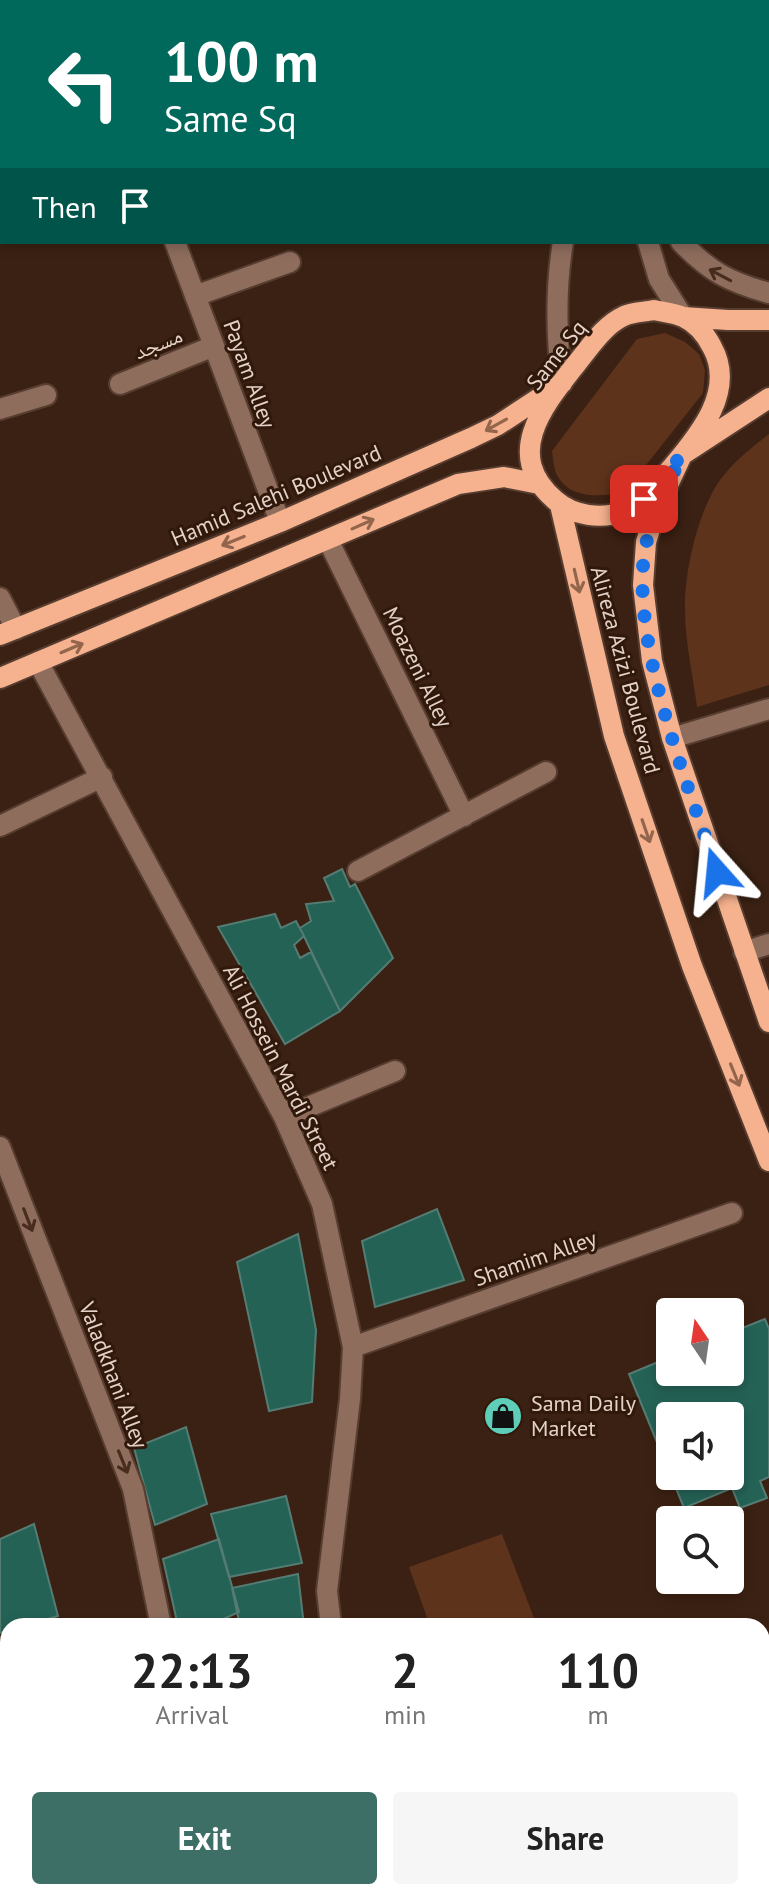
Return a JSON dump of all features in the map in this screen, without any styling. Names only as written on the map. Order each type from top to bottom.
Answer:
[{"type":"main road","name":"Same Sq","points":[[539,484],[532,465],[530,444],[534,424],[600,335],[624,316],[654,310],[683,317]]},
{"type":"main road","points":[[683,317],[769,320]]},
{"type":"main road","points":[[0,678],[458,484],[504,477],[539,484],[560,505],[580,514],[603,516],[624,511],[644,499],[682,455],[713,410],[721,384],[718,357],[705,334],[683,317]]},
{"type":"main road","name":"Hamid Salehi Boulevard","points":[[8,632],[280,522],[498,425],[562,383]]},
{"type":"main road","points":[[682,455],[769,398]]},
{"type":"main road","name":"Alireza Azizi Boulevard","points":[[682,455],[655,513],[646,542],[643,585],[652,661],[672,738],[769,1022]]},
{"type":"main road","name":"Alireza Azizi Boulevard","points":[[560,505],[614,736],[692,966],[769,1161]]},
{"type":"street","name":"Payam Alley","points":[[176,244],[280,522]]},
{"type":"street","points":[[562,383],[557,340],[557,277],[563,244]]},
{"type":"street","points":[[649,244],[659,279],[683,317]]},
{"type":"street","points":[[683,244],[707,268],[728,280],[769,293]]},
{"type":"street","points":[[195,296],[290,262]]},
{"type":"street","name":"مسجد","points":[[120,384],[214,346]]},
{"type":"street","points":[[0,409],[46,395]]},
{"type":"street","name":"Moazeni Alley","points":[[328,540],[464,816]]},
{"type":"street","points":[[0,598],[8,632]]},
{"type":"street","name":"Ali Hossein Mardi Street","points":[[38,662],[284,1117],[322,1204],[353,1347],[350,1399],[327,1591],[330,1618]]},
{"type":"street","points":[[672,738],[769,709]]},
{"type":"street","points":[[358,871],[546,772]]},
{"type":"street","points":[[0,826],[102,777]]},
{"type":"street","points":[[744,952],[769,944]]},
{"type":"street","points":[[284,1117],[395,1071]]},
{"type":"street","name":"Valadkhani Alley","points":[[0,1147],[133,1489],[159,1618]]},
{"type":"street","name":"Shamim Alley","points":[[353,1347],[732,1213]]},
{"type":"shaded area","points":[[665,333],[685,342],[699,354],[705,370],[703,393],[624,493],[588,495],[571,490],[557,474],[552,451],[637,339]]},
{"type":"shaded area","points":[[769,434],[769,685],[697,707],[685,610],[694,542],[705,508],[720,480],[736,461]]},
{"type":"shaded area","points":[[502,1534],[534,1618],[427,1618],[409,1567]]},
{"type":"building","points":[[342,869],[350,887],[355,884],[393,958],[340,1011],[300,928],[311,921],[306,904],[334,901],[324,878]]},
{"type":"building","points":[[275,914],[281,928],[296,921],[304,936],[294,945],[300,958],[311,952],[340,1011],[285,1044],[218,927]]},
{"type":"building","points":[[437,1209],[464,1280],[375,1307],[362,1241]]},
{"type":"building","points":[[298,1234],[316,1330],[312,1402],[269,1411],[237,1262]]},
{"type":"building","points":[[765,1319],[769,1329],[769,1477],[760,1481],[767,1498],[744,1507],[739,1506],[733,1490],[744,1490],[744,1402],[656,1402],[656,1440],[629,1374],[656,1363],[656,1386],[744,1386],[744,1327]]},
{"type":"building","points":[[186,1427],[207,1504],[155,1525],[134,1448]]},
{"type":"building","points":[[677,1490],[727,1490],[689,1506],[683,1506]]},
{"type":"building","points":[[286,1496],[302,1563],[229,1577],[211,1514]]},
{"type":"building","points":[[34,1524],[58,1616],[0,1618],[0,1539]]},
{"type":"building","points":[[219,1539],[239,1612],[226,1618],[176,1618],[163,1559]]},
{"type":"building","points":[[298,1574],[303,1618],[238,1618],[232,1588]]},
{"type":"place","name":"Sama Daily Market","points":[[503,1416]]},
{"type":"route","points":[[644,499],[682,455],[655,513],[646,542],[643,585],[646,624],[672,738],[717,872]]}]
